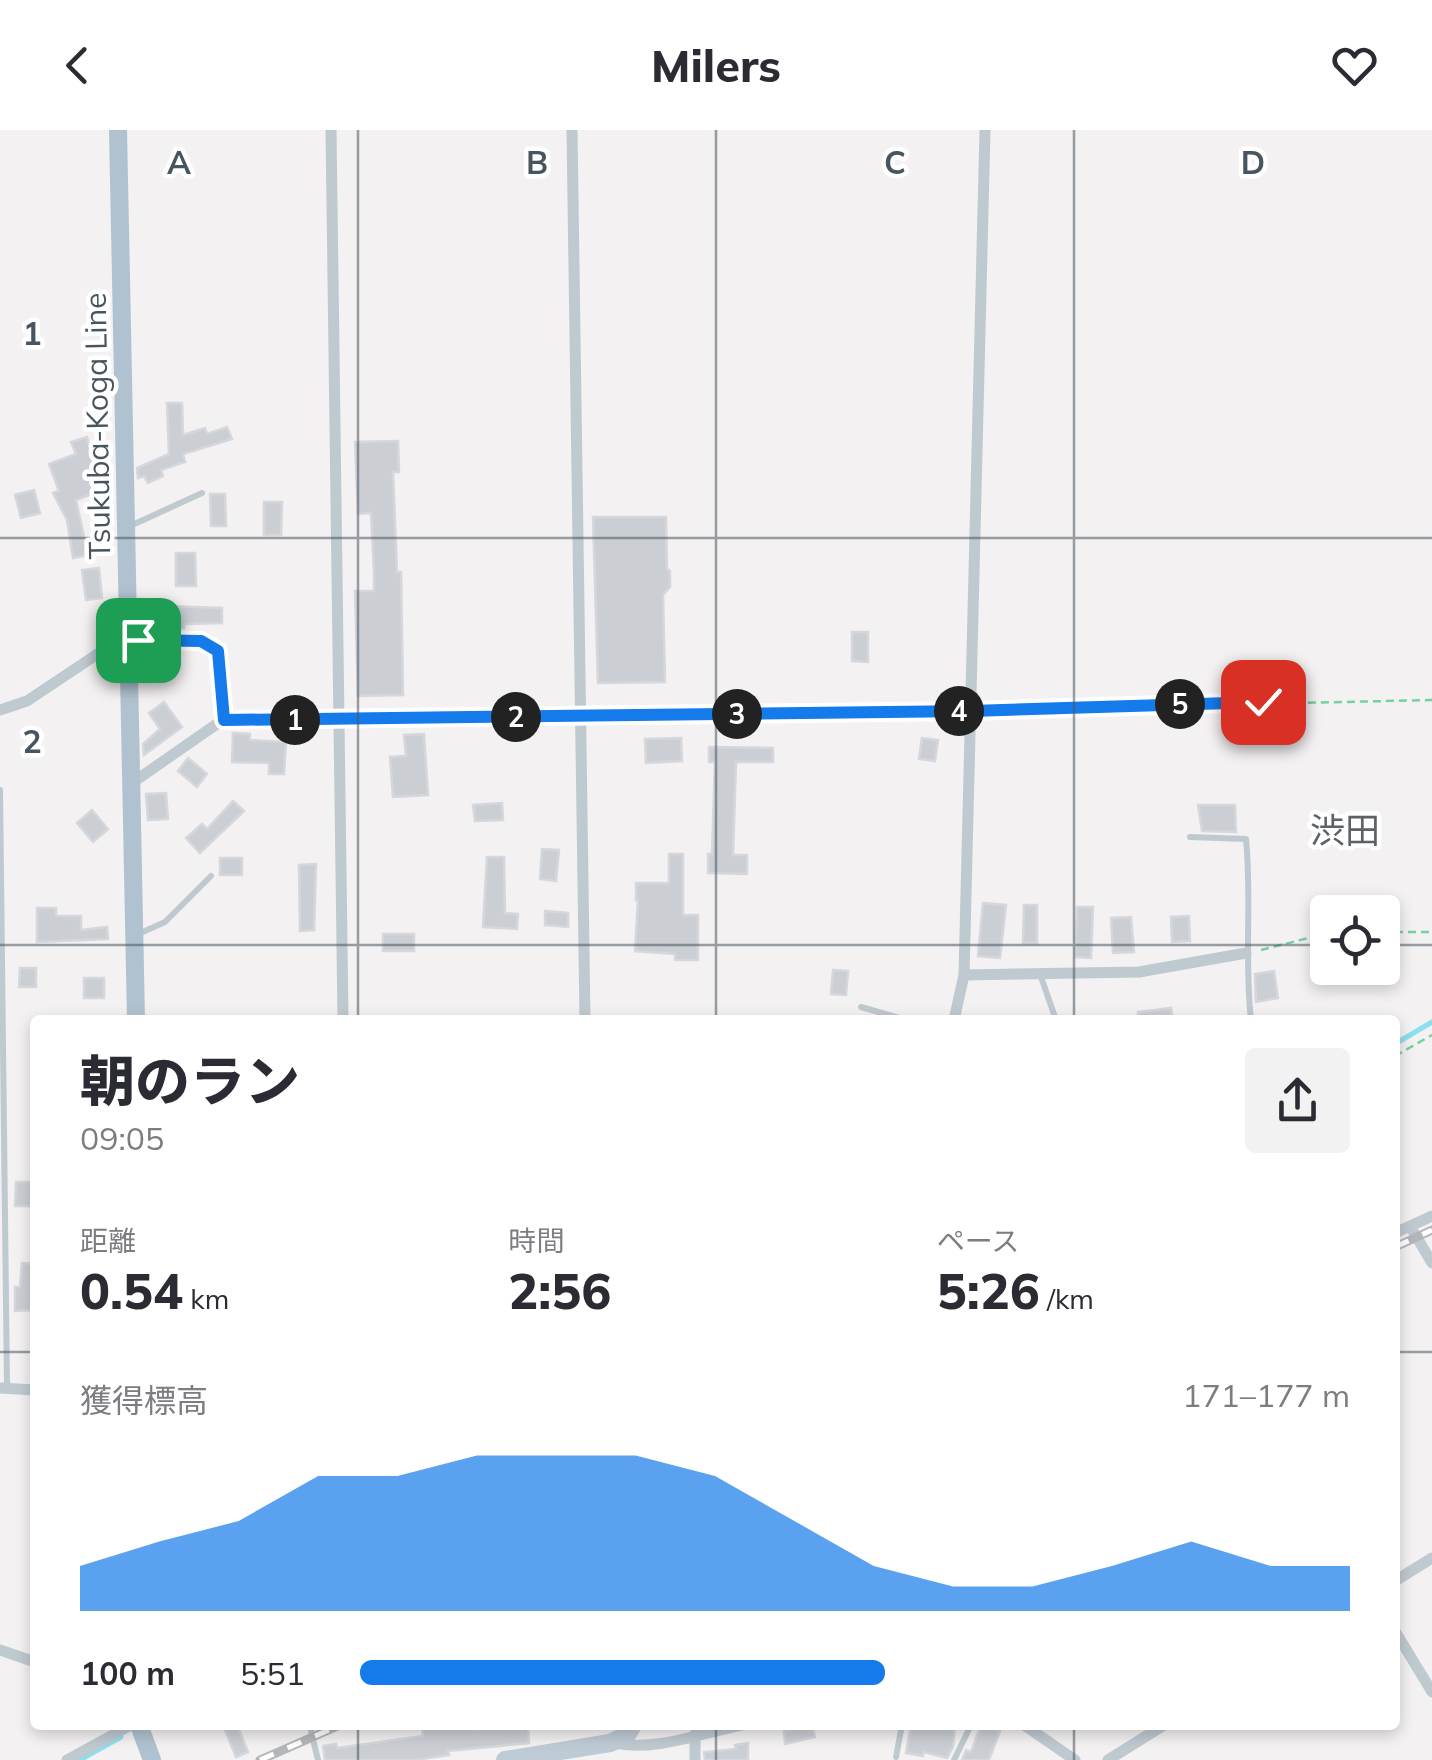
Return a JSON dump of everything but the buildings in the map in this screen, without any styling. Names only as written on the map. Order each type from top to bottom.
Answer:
[{"type":"main road","name":"Tsukuba-Koga Line","points":[[118,130],[136,1015]]},
{"type":"main road","points":[[141,1730],[152,1760]]},
{"type":"main road","points":[[506,1760],[610,1743],[627,1736],[630,1730]]},
{"type":"street","points":[[330,130],[343,1015]]},
{"type":"street","points":[[572,130],[586,1015]]},
{"type":"street","points":[[955,1015],[964,975],[986,130]]},
{"type":"street","points":[[0,710],[28,701],[114,643],[201,641],[218,651],[224,720]]},
{"type":"street","points":[[132,783],[224,720],[971,711]]},
{"type":"street","points":[[964,975],[1139,972],[1246,953]]},
{"type":"street","points":[[1400,1230],[1432,1216]]},
{"type":"street","points":[[1410,1226],[1432,1263]]},
{"type":"street","points":[[4,1388],[30,1390]]},
{"type":"street","points":[[1400,1577],[1432,1558]]},
{"type":"street","points":[[1400,1639],[1432,1692]]},
{"type":"street","points":[[0,1650],[30,1660]]},
{"type":"street","points":[[66,1760],[122,1730]]},
{"type":"street","points":[[610,1743],[632,1748],[715,1730]]},
{"type":"street","points":[[1031,1730],[1069,1758]]},
{"type":"street","points":[[1108,1760],[1156,1730]]},
{"type":"street","points":[[694,1734],[695,1760]]},
{"type":"lane","points":[[126,528],[202,493]]},
{"type":"lane","points":[[0,790],[4,1388]]},
{"type":"lane","points":[[1190,837],[1246,838],[1246,953],[1251,1015]]},
{"type":"lane","points":[[135,935],[165,922],[211,876]]},
{"type":"lane","points":[[1040,974],[1054,1015]]},
{"type":"lane","points":[[861,1006],[890,1015]]},
{"type":"lane","points":[[313,1730],[318,1760]]},
{"type":"lane","points":[[896,1757],[901,1730]]},
{"type":"lane","points":[[954,1760],[969,1730]]},
{"type":"path","points":[[971,711],[1432,700]]},
{"type":"path","points":[[1400,932],[1432,932]]},
{"type":"path","points":[[1246,953],[1310,938]]},
{"type":"path","points":[[1400,1053],[1432,1035]]},
{"type":"waterway","points":[[1400,1041],[1432,1022]]},
{"type":"waterway","points":[[80,1760],[121,1737]]},
{"type":"railway","points":[[1400,1245],[1432,1230]]},
{"type":"railway","points":[[260,1760],[329,1730]]},
{"type":"district","name":"渋田","points":[[1345,830]]},
{"type":"route","points":[[138,640],[201,641],[218,651],[224,720],[971,711],[1263,702]]}]
